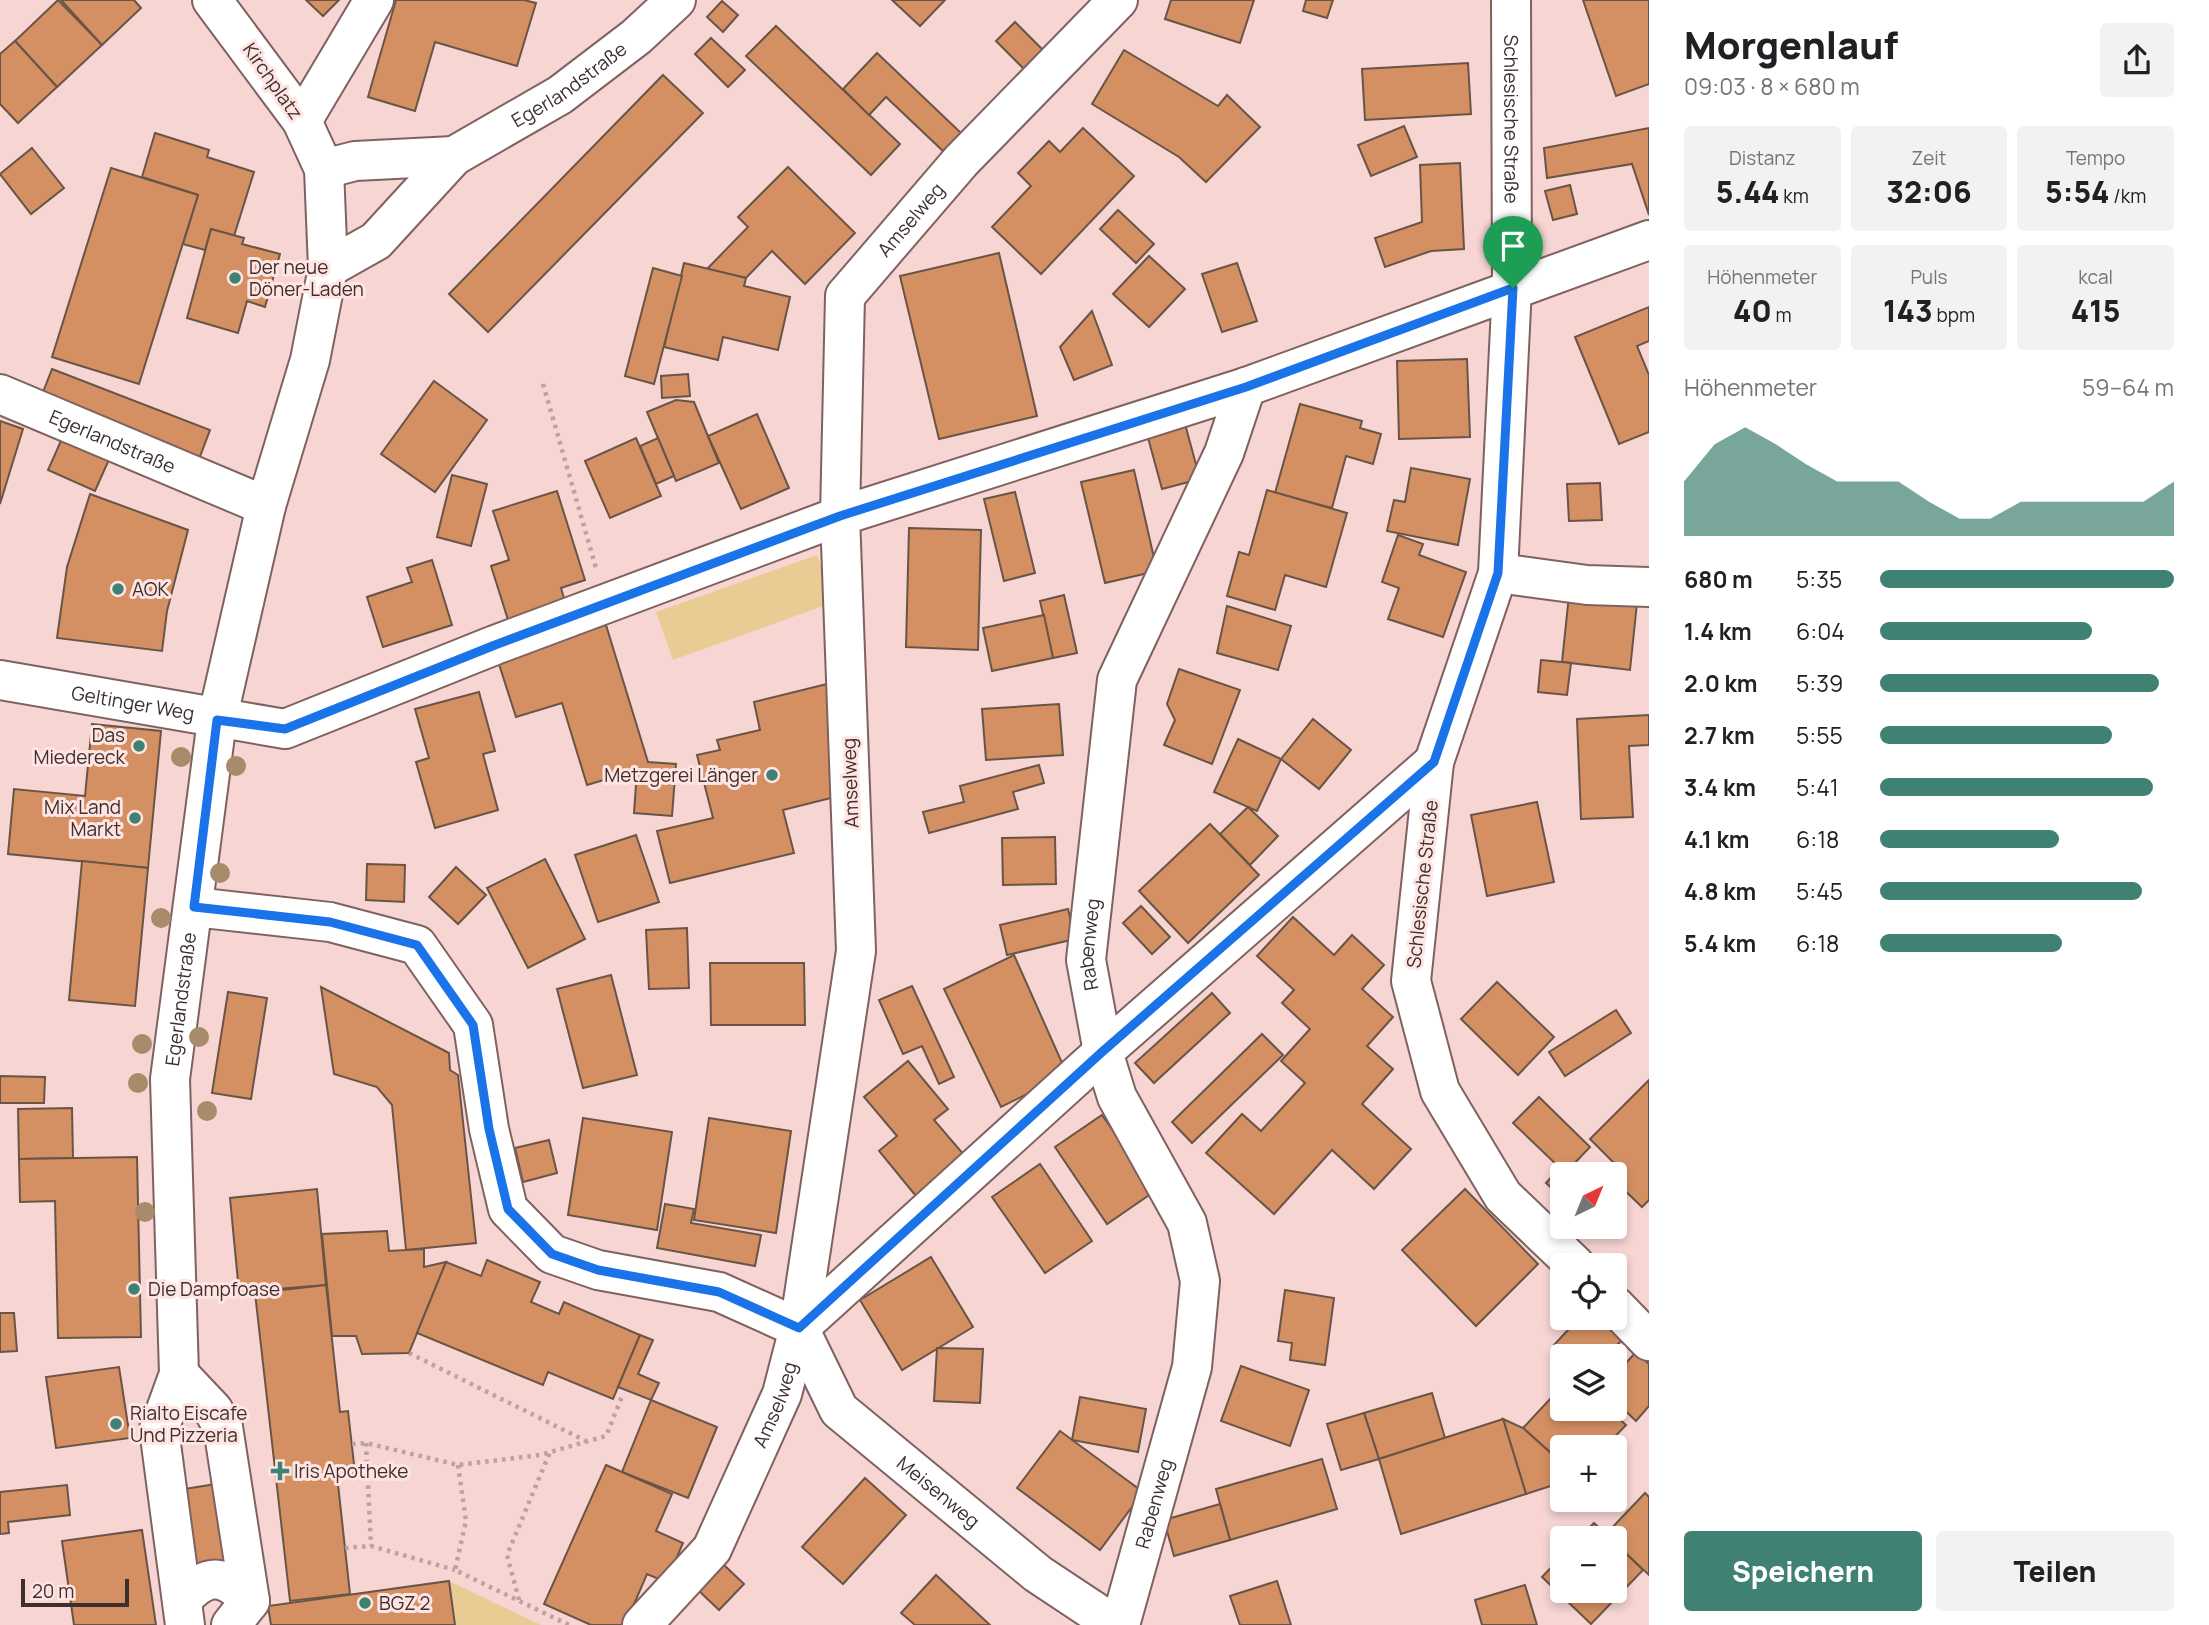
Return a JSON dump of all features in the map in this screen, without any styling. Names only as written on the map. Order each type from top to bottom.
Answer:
[{"type":"street","name":"Kirchplatz","points":[[212,0],[302,121],[324,169]]},
{"type":"street","points":[[302,121],[374,0]]},
{"type":"street","name":"Egerlandstraße","points":[[328,268],[376,242],[454,156],[560,95],[636,37],[676,0]]},
{"type":"street","name":"Amselweg","points":[[642,1625],[712,1549],[782,1394],[799,1328],[856,951],[840,516],[845,296],[961,162],[1118,0]]},
{"type":"street","name":"Schlesische Straße","points":[[1511,0],[1513,288],[1498,573],[1434,762],[1411,981],[1440,1091],[1503,1196],[1562,1253]]},
{"type":"street","name":"Egerlandstraße","points":[[183,1613],[159,1429],[179,1374],[170,1079],[217,720],[266,506],[310,360],[328,268],[324,169],[355,162],[454,156]]},
{"type":"street","name":"Geltinger Weg","points":[[0,680],[217,720],[285,729],[607,603],[840,516],[1246,387],[1649,240]]},
{"type":"street","name":"Rabenweg","points":[[1117,1625],[1192,1367],[1200,1281],[1187,1223],[1117,1097],[1102,1052],[1086,960],[1117,680],[1224,453],[1246,387]]},
{"type":"street","name":"Egerlandstraße","points":[[0,394],[266,506]]},
{"type":"street","points":[[1498,573],[1598,586],[1649,587]]},
{"type":"street","points":[[194,907],[330,922],[417,945],[473,1025],[489,1129],[508,1209],[552,1254],[598,1270],[719,1292],[799,1328],[1102,1052],[1434,762]]},
{"type":"street","points":[[1627,1318],[1649,1341]]},
{"type":"street","name":"Meisenweg","points":[[799,1328],[839,1410],[1038,1574],[1117,1625]]},
{"type":"street","name":"Egerlandstraße","points":[[179,1374],[213,1410],[223,1427],[240,1613]]},
{"type":"street","name":"Egerlandstraße","points":[[183,1613],[196,1584],[209,1579],[235,1584],[240,1613]]},
{"type":"path","points":[[543,384],[607,603]]},
{"type":"path","points":[[409,1353],[586,1441]]},
{"type":"path","points":[[352,1444],[366,1443],[458,1465],[550,1452],[606,1436],[623,1394]]},
{"type":"path","points":[[366,1443],[371,1546]]},
{"type":"path","points":[[520,1601],[507,1555],[550,1452]]},
{"type":"path","points":[[455,1570],[466,1521],[458,1465]]},
{"type":"path","points":[[345,1548],[371,1546],[455,1570],[569,1625]]},
{"type":"shaded area","points":[[817,555],[834,602],[673,660],[656,612]]},
{"type":"shaded area","points":[[449,1581],[541,1625],[455,1625]]},
{"type":"building","points":[[58,0],[102,45],[57,87],[15,41]]},
{"type":"building","points":[[61,0],[134,0],[141,8],[102,45]]},
{"type":"building","points":[[306,0],[339,0],[323,16]]},
{"type":"building","points":[[396,0],[524,0],[536,3],[517,66],[435,42],[415,111],[368,97]]},
{"type":"building","points":[[892,0],[945,0],[920,26]]},
{"type":"building","points":[[1171,0],[1254,0],[1240,43],[1165,19]]},
{"type":"building","points":[[1306,0],[1333,0],[1327,18],[1303,11]]},
{"type":"building","points":[[1583,0],[1649,0],[1649,84],[1616,96]]},
{"type":"building","points":[[722,1],[738,15],[723,32],[707,17]]},
{"type":"building","points":[[1015,22],[1047,54],[1028,73],[996,41]]},
{"type":"building","points":[[776,26],[900,144],[871,175],[746,56]]},
{"type":"building","points":[[711,38],[745,70],[728,87],[695,54]]},
{"type":"building","points":[[15,41],[57,87],[18,123],[0,104],[0,54]]},
{"type":"building","points":[[1124,50],[1218,106],[1227,95],[1260,127],[1206,182],[1179,157],[1092,104]]},
{"type":"building","points":[[877,53],[961,133],[943,151],[886,97],[869,115],[843,89]]},
{"type":"building","points":[[1468,63],[1471,114],[1365,120],[1362,69]]},
{"type":"building","points":[[663,75],[703,113],[488,332],[449,294]]},
{"type":"building","points":[[1404,126],[1417,157],[1371,176],[1358,145]]},
{"type":"building","points":[[1083,128],[1134,176],[1041,274],[992,227],[1031,186],[1018,173],[1049,141],[1060,152]]},
{"type":"building","points":[[1649,128],[1649,215],[1632,164],[1547,178],[1544,148]]},
{"type":"building","points":[[155,133],[209,150],[207,157],[254,172],[234,236],[211,229],[205,250],[183,244],[198,195],[142,177]]},
{"type":"building","points":[[32,148],[64,188],[31,214],[0,174]]},
{"type":"building","points":[[1460,163],[1464,249],[1431,251],[1385,267],[1375,238],[1422,222],[1420,165]]},
{"type":"building","points":[[788,167],[855,233],[805,284],[772,251],[746,278],[707,269],[748,227],[738,217]]},
{"type":"building","points":[[111,168],[198,195],[139,384],[52,357]]},
{"type":"building","points":[[1570,185],[1577,214],[1553,220],[1545,191]]},
{"type":"building","points":[[1118,210],[1154,244],[1136,263],[1100,229]]},
{"type":"building","name":"Der neue Döner-Laden","points":[[211,229],[244,238],[242,244],[280,254],[265,307],[247,301],[238,333],[187,318]]},
{"type":"building","points":[[999,253],[1037,416],[939,439],[900,276]]},
{"type":"building","points":[[1149,256],[1185,289],[1149,327],[1113,294]]},
{"type":"building","points":[[684,263],[746,278],[744,286],[790,297],[778,350],[723,337],[718,360],[664,347]]},
{"type":"building","points":[[1237,263],[1257,321],[1222,332],[1202,274]]},
{"type":"building","points":[[653,268],[682,276],[654,384],[625,376]]},
{"type":"building","points":[[1649,307],[1649,341],[1637,346],[1649,375],[1649,432],[1619,444],[1575,337]]},
{"type":"building","points":[[1092,311],[1112,365],[1074,380],[1060,347]]},
{"type":"building","points":[[1467,359],[1470,437],[1399,439],[1397,361]]},
{"type":"building","points":[[52,369],[210,430],[196,467],[38,405]]},
{"type":"building","points":[[688,374],[690,396],[662,398],[661,376]]},
{"type":"building","points":[[434,381],[487,420],[435,492],[381,454]]},
{"type":"building","points":[[676,400],[694,402],[719,463],[676,481],[647,412]]},
{"type":"building","points":[[1300,404],[1362,421],[1360,428],[1381,434],[1373,464],[1346,456],[1332,508],[1275,493]]},
{"type":"building","points":[[757,414],[789,488],[741,509],[708,436]]},
{"type":"building","points":[[0,421],[23,429],[0,504]]},
{"type":"building","points":[[1185,424],[1200,479],[1162,489],[1147,434]]},
{"type":"building","points":[[64,434],[111,455],[95,491],[48,470]]},
{"type":"building","points":[[636,438],[661,496],[610,518],[585,461]]},
{"type":"building","points":[[658,438],[674,476],[656,484],[640,446]]},
{"type":"building","points":[[1411,468],[1470,479],[1458,545],[1387,531],[1394,500],[1405,502]]},
{"type":"building","points":[[1134,470],[1157,571],[1105,583],[1081,482]]},
{"type":"building","points":[[452,475],[487,484],[471,546],[437,537]]},
{"type":"building","points":[[1600,483],[1602,520],[1569,521],[1567,484]]},
{"type":"building","points":[[1267,490],[1347,513],[1326,587],[1285,575],[1275,610],[1227,596],[1239,552],[1249,555]]},
{"type":"building","points":[[557,491],[585,580],[561,588],[566,605],[509,623],[491,566],[509,560],[493,511]]},
{"type":"building","points":[[1015,492],[1035,573],[1004,581],[984,499]]},
{"type":"building","name":"AOK","points":[[90,494],[188,530],[167,611],[162,651],[57,638],[67,567]]},
{"type":"building","points":[[909,528],[981,530],[978,650],[906,647]]},
{"type":"building","points":[[1398,535],[1423,544],[1419,555],[1466,572],[1443,637],[1388,619],[1399,588],[1382,582]]},
{"type":"building","points":[[432,560],[452,625],[383,647],[367,597],[412,582],[407,568]]},
{"type":"building","points":[[1064,595],[1077,653],[1053,658],[1040,601]]},
{"type":"building","points":[[1569,595],[1637,603],[1630,670],[1562,662]]},
{"type":"building","points":[[1227,606],[1291,626],[1278,670],[1217,653]]},
{"type":"building","points":[[1044,615],[1053,658],[992,671],[983,628]]},
{"type":"building","points":[[606,625],[648,762],[676,764],[672,816],[634,813],[637,770],[587,785],[562,703],[516,717],[497,658]]},
{"type":"building","points":[[1541,660],[1571,663],[1567,695],[1538,692]]},
{"type":"building","points":[[1179,669],[1240,690],[1212,764],[1164,745],[1175,720],[1167,704]]},
{"type":"building","name":"Metzgerei Länger","points":[[827,684],[843,747],[843,795],[783,810],[794,853],[670,883],[657,831],[713,818],[697,755],[720,750],[717,740],[760,730],[754,702]]},
{"type":"building","points":[[479,692],[495,751],[483,754],[498,810],[435,828],[416,762],[429,758],[415,709]]},
{"type":"building","points":[[1059,704],[1063,755],[986,760],[982,709]]},
{"type":"building","points":[[1649,715],[1649,745],[1629,746],[1633,817],[1581,819],[1577,719]]},
{"type":"building","points":[[1313,719],[1351,750],[1319,789],[1281,759]]},
{"type":"building","points":[[92,724],[161,731],[148,868],[8,854],[14,789],[85,796]]},
{"type":"building","points":[[1238,739],[1281,759],[1257,811],[1214,792]]},
{"type":"building","points":[[1039,765],[1044,783],[1013,792],[1018,809],[929,833],[923,812],[964,802],[960,786]]},
{"type":"building","points":[[1537,802],[1554,882],[1487,896],[1471,815]]},
{"type":"building","points":[[1248,807],[1278,836],[1250,865],[1220,834]]},
{"type":"building","points":[[1210,824],[1259,875],[1188,943],[1139,891]]},
{"type":"building","points":[[636,835],[659,902],[598,922],[575,855]]},
{"type":"building","points":[[1055,837],[1056,884],[1003,885],[1002,838]]},
{"type":"building","points":[[545,859],[585,939],[528,968],[487,888]]},
{"type":"building","points":[[82,861],[148,868],[135,1006],[69,1000]]},
{"type":"building","points":[[367,864],[405,865],[404,902],[366,900]]},
{"type":"building","points":[[456,867],[486,895],[458,924],[429,897]]},
{"type":"building","points":[[1141,906],[1170,937],[1152,954],[1123,923]]},
{"type":"building","points":[[1068,909],[1075,939],[1007,955],[1000,925]]},
{"type":"building","points":[[1293,917],[1334,955],[1352,935],[1384,965],[1362,989],[1393,1017],[1367,1046],[1393,1069],[1362,1104],[1411,1149],[1374,1189],[1332,1150],[1274,1214],[1206,1153],[1242,1114],[1261,1131],[1305,1083],[1281,1061],[1310,1029],[1282,1003],[1294,990],[1257,956]]},
{"type":"building","points":[[687,928],[689,988],[649,989],[646,930]]},
{"type":"building","points":[[1014,955],[1067,1074],[1001,1107],[944,989]]},
{"type":"building","points":[[710,963],[804,963],[805,1025],[711,1025]]},
{"type":"building","points":[[611,975],[637,1075],[583,1088],[557,989]]},
{"type":"building","points":[[1497,982],[1554,1037],[1518,1075],[1461,1019]]},
{"type":"building","points":[[912,986],[954,1077],[939,1084],[922,1046],[903,1054],[879,1000]]},
{"type":"building","points":[[321,987],[449,1053],[450,1070],[458,1075],[476,1243],[406,1250],[392,1105],[377,1087],[334,1074]]},
{"type":"building","points":[[228,992],[267,998],[251,1099],[212,1093]]},
{"type":"building","points":[[1212,993],[1230,1013],[1154,1083],[1135,1063]]},
{"type":"building","points":[[1616,1010],[1631,1033],[1565,1076],[1549,1052]]},
{"type":"building","points":[[1262,1034],[1283,1055],[1192,1143],[1172,1122]]},
{"type":"building","points":[[908,1061],[948,1109],[934,1120],[965,1156],[916,1196],[879,1151],[897,1136],[864,1097]]},
{"type":"building","points":[[0,1076],[45,1077],[44,1103],[0,1103]]},
{"type":"building","points":[[1649,1080],[1649,1200],[1642,1207],[1628,1194],[1628,1162],[1613,1162],[1590,1139]]},
{"type":"building","points":[[1539,1097],[1590,1147],[1576,1162],[1554,1162],[1513,1123]]},
{"type":"building","points":[[72,1108],[73,1158],[19,1159],[18,1109]]},
{"type":"building","points":[[1102,1115],[1155,1191],[1107,1224],[1055,1147]]},
{"type":"building","points":[[583,1118],[672,1132],[657,1230],[568,1215]]},
{"type":"building","points":[[709,1118],[791,1131],[776,1233],[694,1220]]},
{"type":"building","points":[[549,1140],[557,1173],[523,1182],[515,1148]]},
{"type":"building","points":[[137,1157],[141,1337],[58,1338],[55,1201],[20,1202],[19,1159]]},
{"type":"building","points":[[1040,1164],[1092,1241],[1045,1273],[992,1197]]},
{"type":"building","points":[[317,1189],[326,1285],[239,1292],[230,1198]]},
{"type":"building","points":[[1465,1189],[1538,1264],[1476,1326],[1402,1250]]},
{"type":"building","points":[[665,1204],[694,1209],[691,1223],[761,1235],[755,1266],[657,1248]]},
{"type":"building","points":[[387,1231],[389,1251],[424,1249],[424,1267],[446,1262],[409,1353],[362,1354],[356,1336],[332,1336],[322,1234]]},
{"type":"building","points":[[931,1257],[973,1327],[902,1370],[860,1300]]},
{"type":"building","points":[[487,1260],[540,1282],[531,1302],[559,1314],[564,1302],[640,1335],[613,1399],[548,1372],[543,1385],[417,1333],[446,1262],[481,1276]]},
{"type":"building","points":[[326,1285],[340,1412],[348,1411],[355,1473],[337,1475],[350,1594],[290,1601],[255,1293]]},
{"type":"building","points":[[1285,1290],[1334,1298],[1325,1365],[1290,1360],[1292,1343],[1278,1341]]},
{"type":"building","points":[[0,1313],[14,1313],[17,1351],[0,1352]]},
{"type":"building","points":[[1568,1330],[1611,1330],[1622,1340],[1618,1344],[1555,1344]]},
{"type":"building","points":[[640,1335],[653,1340],[638,1374],[659,1383],[651,1400],[618,1387]]},
{"type":"building","points":[[937,1348],[983,1349],[980,1403],[934,1401]]},
{"type":"building","points":[[1636,1352],[1649,1364],[1649,1406],[1636,1421],[1627,1412],[1627,1362]]},
{"type":"building","points":[[1241,1366],[1309,1390],[1290,1446],[1221,1421]]},
{"type":"building","points":[[119,1367],[130,1438],[56,1448],[46,1377]]},
{"type":"building","points":[[1432,1393],[1445,1438],[1379,1459],[1364,1413]]},
{"type":"building","points":[[1080,1397],[1146,1409],[1138,1452],[1072,1440]]},
{"type":"building","points":[[1550,1399],[1550,1421],[1622,1421],[1626,1425],[1616,1435],[1550,1435],[1550,1452],[1523,1428]]},
{"type":"building","points":[[651,1400],[717,1427],[688,1498],[622,1472]]},
{"type":"building","points":[[1364,1413],[1379,1459],[1341,1470],[1327,1424]]},
{"type":"building","points":[[1503,1419],[1523,1428],[1550,1452],[1550,1486],[1526,1494]]},
{"type":"building","points":[[1503,1419],[1526,1494],[1401,1534],[1379,1459]]},
{"type":"building","points":[[1060,1431],[1143,1492],[1100,1550],[1017,1488]]},
{"type":"building","points":[[1322,1459],[1337,1509],[1230,1540],[1216,1489]]},
{"type":"building","points":[[606,1465],[672,1494],[656,1531],[683,1543],[666,1582],[647,1574],[625,1625],[591,1625],[544,1604]]},
{"type":"building","points":[[865,1478],[906,1515],[843,1584],[802,1547]]},
{"type":"building","points":[[216,1484],[227,1564],[189,1569],[178,1490]]},
{"type":"building","points":[[67,1485],[70,1515],[8,1522],[9,1533],[0,1534],[0,1492]]},
{"type":"building","points":[[1645,1493],[1649,1497],[1649,1575],[1627,1554],[1627,1526],[1614,1526]]},
{"type":"building","points":[[1220,1504],[1230,1540],[1174,1556],[1164,1520]]},
{"type":"building","points":[[142,1530],[156,1625],[74,1625],[62,1541]]},
{"type":"building","points":[[1627,1555],[1643,1570],[1627,1587]]},
{"type":"building","points":[[723,1564],[744,1584],[719,1610],[698,1590]]},
{"type":"building","points":[[1550,1569],[1550,1585],[1542,1577]]},
{"type":"building","points":[[936,1575],[990,1625],[915,1625],[901,1613]]},
{"type":"building","name":"BGZ 2","points":[[449,1581],[455,1625],[271,1625],[268,1606]]},
{"type":"building","points":[[1277,1581],[1291,1625],[1240,1625],[1230,1596]]},
{"type":"building","points":[[1525,1585],[1537,1625],[1482,1625],[1475,1600]]},
{"type":"building","points":[[1569,1603],[1611,1603],[1591,1624]]},
{"type":"place","name":"Der neue Döner-Laden","points":[[235,278]]},
{"type":"place","name":"AOK","points":[[118,589]]},
{"type":"place","name":"Das Miedereck","points":[[139,746]]},
{"type":"place","name":"Metzgerei Länger","points":[[772,775]]},
{"type":"place","name":"Mix Land Markt","points":[[135,818]]},
{"type":"place","name":"Die Dampfoase","points":[[134,1289]]},
{"type":"place","name":"Rialto Eiscafe Und Pizzeria","points":[[116,1424]]},
{"type":"place","name":"Iris Apotheke","points":[[280,1471]]},
{"type":"place","name":"BGZ 2","points":[[365,1603]]},
{"type":"route","points":[[1513,288],[1498,573],[1434,762],[1102,1052],[799,1328],[719,1292],[598,1270],[552,1254],[508,1209],[489,1129],[473,1025],[417,945],[330,922],[194,907],[217,720],[285,729],[495,645],[840,516],[1246,387],[1513,288]]}]
